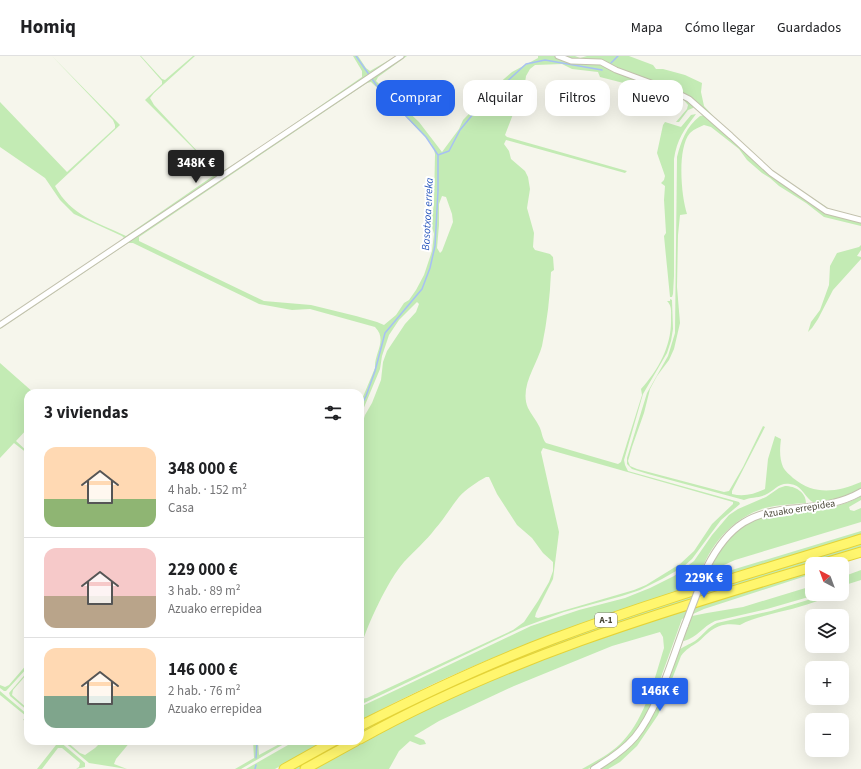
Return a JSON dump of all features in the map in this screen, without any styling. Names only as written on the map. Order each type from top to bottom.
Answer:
[{"type":"highway","name":"A-1","points":[[364,724],[475,671],[578,630],[720,582],[861,539]]},
{"type":"highway","points":[[844,557],[861,552]]},
{"type":"highway","name":"A-1","points":[[364,736],[446,696],[553,650],[659,613],[805,569]]},
{"type":"highway","points":[[284,769],[327,745]]},
{"type":"highway","points":[[305,769],[349,745]]},
{"type":"street","points":[[0,325],[401,56]]},
{"type":"street","points":[[558,56],[571,61],[601,62],[616,70],[673,91],[689,99],[731,136],[770,174],[826,211],[861,220]]},
{"type":"street","name":"Azuako errepidea","points":[[594,769],[617,754],[627,745],[642,727],[658,696],[707,567],[714,553],[726,536],[747,520],[769,512],[836,503],[861,492]]},
{"type":"green space","points":[[52,56],[120,125],[55,186],[61,196],[77,211],[95,222],[126,236],[216,174],[194,149],[145,100],[162,84],[162,81],[140,56],[162,79],[165,80],[193,56],[195,56],[150,98],[154,105],[216,171],[220,173],[255,151],[362,77],[362,71],[353,56],[358,56],[366,68],[370,71],[396,56],[399,56],[111,248],[124,238],[74,214],[60,200],[45,178],[0,147],[0,102],[67,172],[115,128],[113,120]]},
{"type":"green space","points":[[404,56],[407,56],[378,77],[376,80],[376,87],[371,82],[367,83],[139,237],[139,241],[264,301],[311,305],[356,316],[384,325],[396,315],[404,303],[409,300],[416,290],[424,275],[432,251],[434,234],[431,223],[434,204],[434,149],[431,143],[405,116],[413,116],[419,122],[442,152],[467,116],[512,116],[505,135],[507,137],[627,171],[625,173],[506,140],[504,144],[509,151],[511,159],[525,171],[528,177],[530,189],[527,208],[534,233],[533,247],[535,250],[550,254],[553,257],[554,270],[551,272],[548,309],[542,346],[527,384],[526,392],[528,408],[539,426],[546,443],[618,464],[621,462],[642,395],[641,389],[659,365],[667,347],[671,328],[671,313],[669,303],[667,301],[670,301],[670,299],[672,300],[673,329],[671,341],[667,353],[643,394],[624,460],[625,465],[628,471],[739,502],[740,504],[721,520],[692,559],[683,567],[662,579],[640,590],[564,612],[521,628],[364,703],[364,698],[513,630],[524,622],[549,582],[553,571],[553,562],[543,553],[532,538],[517,525],[497,494],[489,477],[486,477],[465,491],[459,497],[424,542],[404,562],[391,580],[378,604],[364,637],[364,418],[381,380],[383,362],[387,351],[405,324],[416,312],[419,304],[417,302],[399,320],[389,335],[382,356],[380,369],[364,407],[364,394],[375,368],[375,362],[380,347],[379,332],[375,327],[310,309],[292,310],[259,304],[133,243],[128,243],[0,329],[0,327]],"holes":[[[442,196],[446,197],[453,222],[440,253],[437,248],[439,204]],[[543,448],[733,502],[733,504],[712,524],[694,551],[680,564],[646,585],[634,590],[538,618],[535,617],[553,579],[559,532],[541,452]]]},
{"type":"green space","points":[[538,56],[555,56],[574,63],[597,64],[640,80],[618,80],[618,82],[600,77],[598,72],[572,69],[562,64],[535,65],[530,69],[525,80],[503,80],[512,72],[538,58]]},
{"type":"green space","points":[[563,56],[575,56],[580,58],[587,56],[629,56],[653,65],[656,69],[663,69],[685,75],[702,83],[701,92],[704,106],[739,140],[700,106],[683,94],[683,80],[647,80],[604,62],[595,60],[573,60]]},
{"type":"green space","points":[[683,97],[695,105],[693,108],[688,110],[679,122],[676,122],[681,116],[683,116],[688,105]]},
{"type":"green space","points":[[696,114],[682,135],[677,146],[674,159],[674,276],[673,294],[672,297],[670,297],[664,236],[666,233],[664,200],[665,186],[661,183],[665,176],[657,153],[665,122],[681,127],[691,115]]},
{"type":"green space","points":[[705,115],[748,153],[823,211],[861,222],[861,226],[824,217],[762,173],[747,160],[739,149],[711,127],[704,125],[690,133],[683,149],[681,172],[683,196],[687,214],[680,215],[678,235],[677,287],[680,323],[674,349],[669,360],[657,376],[650,389],[644,413],[628,461],[630,466],[637,469],[724,492],[729,491],[743,467],[763,426],[765,427],[732,491],[732,494],[749,494],[765,489],[768,459],[775,436],[781,439],[780,456],[783,467],[801,484],[818,490],[835,490],[861,482],[861,488],[836,499],[815,503],[811,501],[797,486],[783,484],[765,495],[744,500],[648,474],[632,469],[627,464],[627,458],[647,393],[668,356],[675,333],[677,157],[682,140],[691,125],[700,116]]},
{"type":"green space","points":[[739,140],[775,173],[831,210],[861,219],[833,212],[825,208],[767,168]]},
{"type":"green space","points":[[861,245],[861,250],[857,256],[861,257],[861,259],[833,290],[818,319],[808,332],[811,322],[820,310],[829,285],[830,266],[837,253],[859,247]]},
{"type":"green space","points":[[0,363],[29,389],[24,389],[24,432],[16,441],[24,448],[24,451],[14,443],[0,458]]},
{"type":"green space","points":[[785,486],[796,488],[806,499],[806,503],[765,508],[744,517],[726,531],[712,549],[702,569],[712,567],[719,551],[733,534],[758,518],[780,513],[831,507],[844,504],[861,496],[861,500],[849,507],[850,510],[854,511],[861,508],[861,522],[735,560],[693,579],[692,582],[861,531],[861,534],[669,594],[543,638],[420,690],[364,719],[364,705],[531,626],[579,610],[625,598],[674,576],[694,561],[712,535],[729,515],[738,509],[766,497],[779,488]]},
{"type":"green space","points":[[861,542],[861,548],[831,557],[813,557]]},
{"type":"green space","points":[[805,559],[805,565],[651,612],[364,732],[364,728],[459,683],[508,661],[596,627],[671,601]]},
{"type":"green space","points":[[861,570],[861,580],[849,584],[849,574]]},
{"type":"green space","points":[[805,573],[805,576],[704,609],[682,619],[652,702],[643,722],[622,747],[588,769],[582,769],[619,745],[638,720],[653,685],[664,648],[663,637],[660,632],[612,646],[514,686],[439,721],[414,736],[424,740],[426,744],[420,745],[410,741],[399,751],[389,769],[313,769],[356,745],[364,745],[364,741],[384,730],[494,679],[632,626]]},
{"type":"green space","points":[[805,588],[805,598],[767,609],[715,621],[693,637],[684,641],[682,640],[692,616],[743,607]]},
{"type":"green space","points":[[805,601],[818,601],[754,619],[740,625],[723,625],[712,630],[681,656],[658,715],[637,746],[620,762],[608,769],[600,769],[617,757],[631,744],[651,718],[680,649],[695,641],[717,623],[771,611]]},
{"type":"green space","points":[[24,668],[24,671],[6,691],[0,688],[0,685],[5,687],[9,685]]},
{"type":"green space","points":[[24,676],[13,690],[12,695],[24,706],[24,708],[10,696],[9,693]]},
{"type":"green space","points":[[0,691],[24,712],[24,714],[0,695]]},
{"type":"green space","points":[[56,745],[64,745],[85,763],[85,767],[76,769],[79,767],[80,763],[62,748],[58,748],[42,769],[37,769]]},
{"type":"green space","points":[[68,745],[71,745],[80,753],[85,755],[98,745],[128,745],[116,759],[114,764],[127,769],[89,763]]},
{"type":"green space","points":[[253,745],[258,745],[259,755],[278,745],[282,745],[241,769],[235,769],[254,758]]},
{"type":"green space","points":[[288,745],[317,745],[275,769],[246,769]]},
{"type":"green space","points":[[332,745],[341,745],[299,769],[291,769]]},
{"type":"waterway","name":"Basotxoa erreka","points":[[356,56],[377,86],[426,137],[438,155],[435,246],[430,268],[422,289],[385,333],[375,371],[364,400]]},
{"type":"waterway","points":[[611,63],[618,56]]},
{"type":"waterway","points":[[438,155],[449,151],[460,130],[478,108],[526,64],[545,60],[602,70]]},
{"type":"waterway","name":"Basotxoa erreka","points":[[256,758],[257,745]]},
{"type":"waterway","name":"Basotxoa erreka","points":[[255,769],[256,765]]}]
